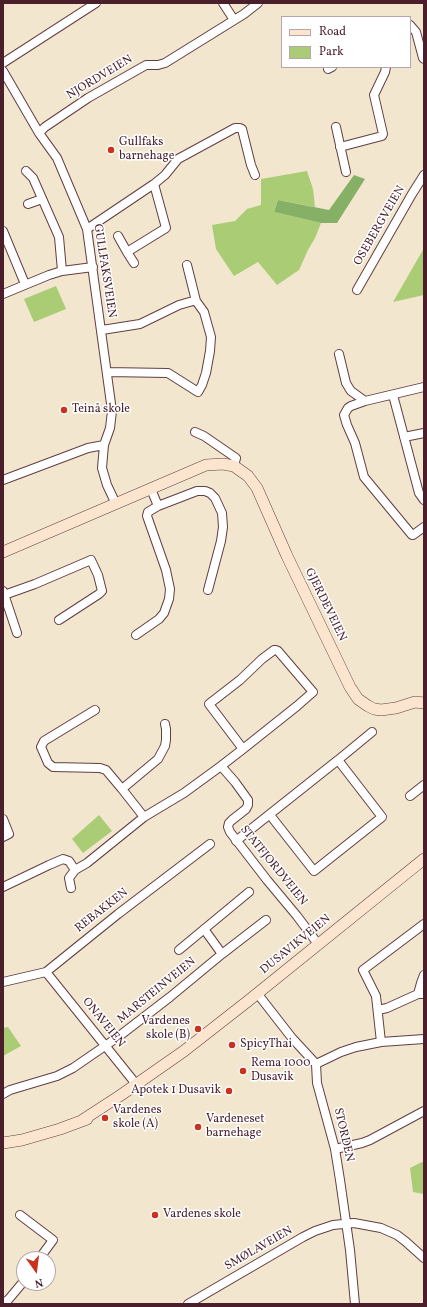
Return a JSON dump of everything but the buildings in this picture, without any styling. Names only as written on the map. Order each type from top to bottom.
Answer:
[{"type":"street","points":[[3,63],[96,3]]},
{"type":"street","points":[[223,3],[234,20]]},
{"type":"street","name":"NJORDVEIEN","points":[[39,133],[56,119],[101,90],[146,65],[158,65],[165,63],[234,20],[258,3]]},
{"type":"street","points":[[411,26],[416,32],[424,59]]},
{"type":"street","points":[[340,148],[382,136],[383,134],[374,94],[386,68]]},
{"type":"street","name":"GULLFAKSVEIEN","points":[[3,71],[39,133],[57,158],[87,229],[112,411],[110,428],[104,445],[102,468],[103,475],[116,504]]},
{"type":"street","points":[[87,229],[166,175],[178,159],[238,127],[242,129],[255,175]]},
{"type":"street","points":[[336,127],[346,172]]},
{"type":"street","points":[[26,171],[33,178],[59,236],[62,271]]},
{"type":"street","name":"OSEBERGVEIEN","points":[[357,290],[412,194],[424,176]]},
{"type":"street","points":[[127,252],[166,228],[154,184]]},
{"type":"street","points":[[28,204],[42,199]]},
{"type":"street","points":[[3,231],[25,284]]},
{"type":"street","points":[[118,236],[134,263]]},
{"type":"street","points":[[107,372],[168,373],[198,392],[206,373],[211,337],[204,312],[196,301],[188,265]]},
{"type":"street","points":[[3,294],[25,284],[62,271],[93,267]]},
{"type":"street","points":[[102,330],[140,324],[179,305],[190,301],[196,301]]},
{"type":"street","points":[[338,354],[348,388],[365,401]]},
{"type":"street","points":[[424,387],[365,401],[348,408],[344,415],[355,443],[364,477],[412,535],[424,527]]},
{"type":"street","points":[[393,395],[418,493],[424,500]]},
{"type":"street","name":"GJERDEVEIEN","points":[[194,432],[204,436],[236,458],[234,466],[248,476],[257,488],[287,556],[350,688],[358,699],[374,709],[381,710],[424,701]]},
{"type":"street","points":[[404,437],[424,433]]},
{"type":"street","points":[[3,480],[88,448],[104,445]]},
{"type":"street","points":[[3,552],[210,464],[234,466]]},
{"type":"street","points":[[151,489],[158,506]]},
{"type":"street","points":[[136,635],[158,619],[164,612],[169,599],[170,589],[166,570],[147,516],[148,512],[158,506],[198,490],[205,490],[210,493],[215,498],[222,513],[223,527],[221,541],[208,590]]},
{"type":"street","points":[[17,633],[6,610],[4,593],[35,584],[91,560],[98,575],[102,591],[59,620]]},
{"type":"street","points":[[71,888],[69,878],[75,870],[87,863],[144,817],[184,793],[221,766],[243,749],[313,692],[276,650],[267,655],[240,680],[209,704],[243,749]]},
{"type":"street","points":[[95,710],[44,741],[41,747],[48,763],[53,767],[106,770],[144,817]]},
{"type":"street","points":[[122,789],[158,759],[165,746],[165,724]]},
{"type":"street","points":[[236,841],[372,732]]},
{"type":"street","points":[[270,815],[314,871],[382,817],[338,760]]},
{"type":"street","name":"STATFJORDVEIEN","points":[[221,766],[241,789],[248,800],[248,805],[246,808],[232,820],[228,827],[230,832],[318,944]]},
{"type":"street","points":[[410,796],[424,785]]},
{"type":"street","points":[[3,819],[9,834],[3,837]]},
{"type":"street","name":"REBAKKEN","points":[[3,982],[46,972],[118,914],[210,844]]},
{"type":"street","points":[[3,887],[63,859],[69,861],[75,870]]},
{"type":"street","name":"DUSAVIKVEIEN","points":[[3,1143],[22,1140],[81,1121],[138,1087],[424,859]]},
{"type":"street","name":"MARSTEINVEIEN","points":[[180,950],[249,892]]},
{"type":"street","name":"MARSTEINVEIEN","points":[[3,1094],[10,1090],[66,1072],[106,1046],[266,920]]},
{"type":"street","points":[[381,1042],[376,996],[363,970],[424,924]]},
{"type":"street","points":[[204,929],[222,954]]},
{"type":"street","name":"ONAVEIEN","points":[[46,972],[138,1087]]},
{"type":"street","points":[[378,1010],[387,1008],[421,994],[421,983],[424,975]]},
{"type":"street","points":[[257,993],[292,1038],[316,1064],[348,1049],[381,1042],[424,1039]]},
{"type":"street","name":"STORDEN","points":[[316,1064],[317,1083],[335,1149],[346,1223],[355,1304]]},
{"type":"street","points":[[335,1149],[370,1140],[424,1111]]},
{"type":"street","points":[[20,1215],[53,1240],[45,1251]]},
{"type":"street","name":"SMØLAVEIEN","points":[[188,1304],[315,1231],[333,1225],[346,1223],[371,1225],[388,1231],[405,1241],[424,1258]]},
{"type":"street","points":[[8,1302],[16,1291]]},
{"type":"green space","points":[[307,171],[313,189],[315,207],[278,200],[274,212],[321,223],[299,270],[277,285],[258,262],[234,276],[216,249],[212,225],[235,221],[247,209],[261,205],[261,179]]},
{"type":"green space","points":[[354,175],[365,179],[337,223],[321,223],[274,212],[278,200],[329,210]]},
{"type":"green space","points":[[424,248],[424,295],[393,302]]},
{"type":"green space","points":[[56,286],[66,309],[34,322],[24,299]]},
{"type":"green space","points":[[99,815],[112,831],[83,853],[72,839]]},
{"type":"green space","points":[[8,1027],[21,1046],[3,1056],[3,1028]]},
{"type":"green space","points":[[424,1161],[424,1194],[413,1192],[410,1168]]},
{"type":"place","name":"Gullfaks barnehage","points":[[111,150]]},
{"type":"place","name":"Teinå skole","points":[[64,410]]},
{"type":"place","name":"Vardenes skole (B)","points":[[198,1029]]},
{"type":"place","name":"SpicyThai","points":[[232,1045]]},
{"type":"place","name":"Rema 1000 Dusavik","points":[[243,1071]]},
{"type":"place","name":"Apotek 1 Dusavik","points":[[229,1091]]},
{"type":"place","name":"Vardenes skole (A)","points":[[105,1118]]},
{"type":"place","name":"Vardeneset barnehage","points":[[198,1127]]},
{"type":"place","name":"Vardenes skole","points":[[155,1215]]}]
